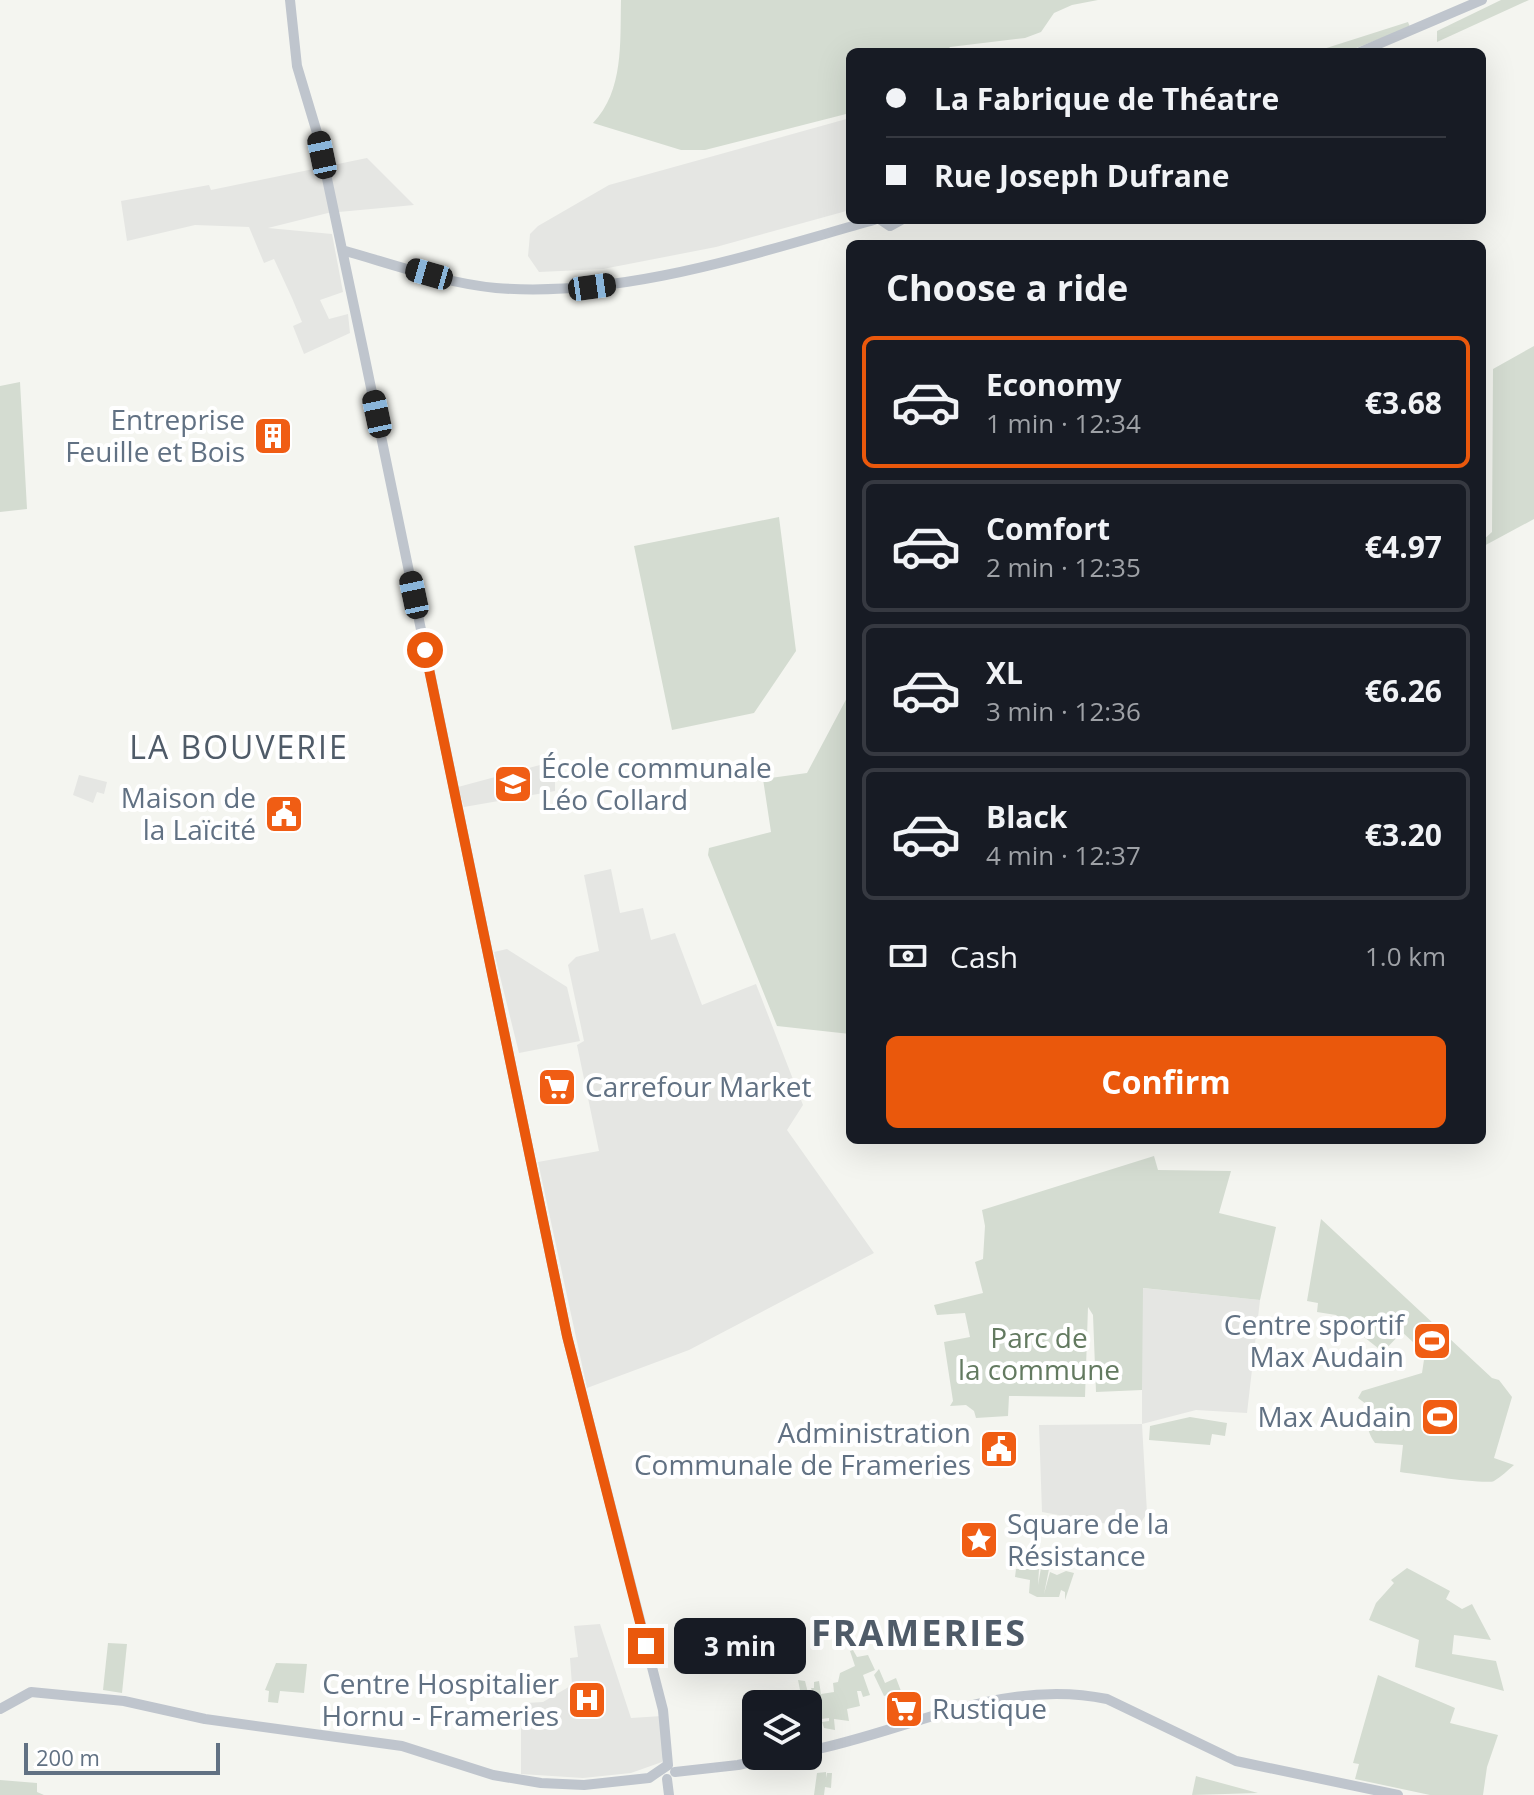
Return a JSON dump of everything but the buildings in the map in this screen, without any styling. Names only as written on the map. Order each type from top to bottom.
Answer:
[{"type":"main road","points":[[290,0],[297,66],[318,136],[567,1336],[663,1710],[669,1795]]},
{"type":"main road","points":[[1370,48],[1482,0]]},
{"type":"main road","points":[[342,250],[456,281],[495,287],[592,287],[769,249],[860,224]]},
{"type":"main road","points":[[0,1709],[17,1696],[31,1692],[124,1701],[205,1719],[390,1744],[493,1775],[541,1783],[584,1785],[742,1764]]},
{"type":"main road","points":[[822,1747],[953,1707],[1075,1695],[1118,1704],[1236,1761],[1398,1795]]},
{"type":"shaded area","points":[[846,119],[846,211],[716,247],[603,269],[539,272],[528,256],[530,234],[538,226],[609,185]]},
{"type":"shaded area","points":[[367,158],[414,205],[328,213],[268,228],[332,234],[343,292],[320,300],[329,319],[348,314],[350,333],[304,354],[293,326],[302,322],[292,298],[274,259],[264,263],[249,227],[195,225],[127,241],[121,201],[209,185],[211,190]]},
{"type":"shaded area","name":"École communale Léo Collard","points":[[555,761],[555,791],[464,807],[458,787]]},
{"type":"shaded area","points":[[79,775],[107,782],[104,794],[97,792],[93,803],[73,795]]},
{"type":"shaded area","points":[[611,869],[620,913],[643,908],[651,940],[675,933],[702,1005],[756,984],[803,1105],[787,1130],[874,1253],[689,1350],[587,1388],[538,1162],[599,1151],[577,1045],[584,1041],[568,965],[576,957],[599,951],[584,875]]},
{"type":"shaded area","points":[[507,949],[567,987],[580,1041],[519,1053],[494,952]]},
{"type":"shaded area","points":[[1142,1288],[1260,1300],[1247,1413],[1196,1410],[1142,1424]]},
{"type":"shaded area","points":[[1142,1424],[1147,1513],[1140,1524],[1118,1526],[1042,1512],[1039,1425]]},
{"type":"shaded area","name":"Centre Hospitalier Hornu - Frameries","points":[[600,1624],[631,1718],[662,1716],[666,1741],[662,1762],[631,1773],[583,1778],[521,1774],[521,1710],[526,1703],[543,1702],[572,1685],[570,1658],[578,1657],[574,1626]]},
{"type":"green space","points":[[621,0],[1098,0],[1072,5],[1054,13],[1041,32],[1025,38],[949,48],[846,48],[846,114],[705,150],[681,150],[593,123],[610,96],[620,49]]},
{"type":"green space","points":[[1501,0],[1529,0],[1437,42],[1437,31]]},
{"type":"green space","points":[[1408,22],[1410,27],[1356,48],[1327,48]]},
{"type":"green space","points":[[1534,346],[1534,519],[1486,545],[1486,537],[1492,532],[1493,369]]},
{"type":"green space","points":[[20,382],[27,509],[0,512],[0,386]]},
{"type":"green space","points":[[779,517],[796,651],[754,713],[672,730],[634,546]]},
{"type":"green space","points":[[846,700],[846,1034],[777,1026],[708,855],[709,848],[771,832],[763,779],[807,773]]},
{"type":"green space","name":"Parc de la commune","points":[[1154,1156],[1158,1170],[1231,1171],[1219,1213],[1276,1227],[1260,1300],[1143,1288],[1142,1390],[1096,1392],[1093,1315],[1088,1307],[1085,1397],[1009,1396],[1008,1416],[976,1418],[974,1411],[966,1405],[950,1406],[953,1401],[944,1342],[970,1337],[965,1313],[937,1315],[934,1305],[983,1293],[975,1262],[983,1259],[985,1226],[982,1210]]},
{"type":"green space","name":"Centre sportif Max Audain","points":[[1321,1219],[1492,1378],[1499,1380],[1512,1397],[1494,1458],[1514,1465],[1497,1479],[1478,1482],[1400,1472],[1403,1445],[1375,1443],[1368,1425],[1370,1407],[1358,1398],[1362,1391],[1422,1373],[1425,1353],[1402,1332],[1383,1352],[1336,1315],[1317,1312],[1318,1303],[1307,1301]]},
{"type":"green space","points":[[1190,1417],[1227,1423],[1225,1436],[1212,1434],[1210,1445],[1149,1440],[1150,1426]]},
{"type":"green space","points":[[1041,1568],[1049,1569],[1044,1594],[1050,1572],[1057,1575],[1066,1571],[1074,1573],[1065,1600],[1065,1592],[1061,1590],[1059,1597],[1037,1597],[1029,1593],[1030,1580],[1015,1577],[1016,1569],[1039,1569],[1038,1585]]},
{"type":"green space","points":[[1407,1568],[1450,1591],[1446,1599],[1462,1609],[1472,1604],[1491,1640],[1454,1635],[1452,1654],[1496,1661],[1504,1691],[1415,1667],[1419,1640],[1369,1620],[1376,1603],[1394,1583],[1391,1580]]},
{"type":"green space","points":[[108,1643],[127,1644],[122,1693],[103,1690]]},
{"type":"green space","points":[[853,1650],[857,1657],[868,1655],[875,1670],[863,1675],[870,1695],[863,1697],[861,1691],[857,1691],[860,1706],[847,1709],[849,1721],[834,1719],[835,1730],[824,1728],[822,1722],[829,1721],[829,1718],[822,1719],[822,1694],[834,1692],[833,1683],[838,1682],[840,1673],[855,1666],[850,1651]]},
{"type":"green space","points":[[276,1663],[307,1664],[304,1693],[280,1691],[278,1703],[268,1702],[269,1691],[265,1690]]},
{"type":"green space","points":[[879,1669],[885,1683],[896,1678],[901,1691],[884,1696],[874,1675]]},
{"type":"green space","points":[[1378,1675],[1455,1708],[1450,1723],[1498,1735],[1487,1767],[1483,1795],[1430,1795],[1355,1779],[1359,1764],[1353,1763]]},
{"type":"green space","points":[[798,1680],[805,1681],[807,1690],[800,1690]]},
{"type":"green space","points":[[819,1681],[820,1690],[812,1690],[814,1682]]},
{"type":"green space","points":[[826,1772],[826,1778],[827,1773],[832,1773],[831,1788],[825,1787],[824,1795],[814,1795],[817,1773]]},
{"type":"green space","points":[[1196,1776],[1199,1777],[1258,1793],[1192,1795]]},
{"type":"green space","points":[[0,1780],[37,1783],[37,1792],[44,1795],[0,1795]]},
{"type":"place","name":"Entreprise Feuille et Bois","points":[[273,436]]},
{"type":"place","name":"École communale Léo Collard","points":[[513,784]]},
{"type":"place","name":"Maison de la Laïcité","points":[[284,814]]},
{"type":"place","name":"Carrefour Market","points":[[557,1087]]},
{"type":"place","name":"Centre sportif Max Audain","points":[[1432,1341]]},
{"type":"place","name":"Max Audain","points":[[1440,1417]]},
{"type":"place","name":"Administration Communale de Frameries","points":[[999,1449]]},
{"type":"place","name":"Square de la Résistance","points":[[979,1540]]},
{"type":"place","name":"Centre Hospitalier Hornu - Frameries","points":[[587,1700]]},
{"type":"place","name":"Rustique","points":[[904,1709]]},
{"type":"district","name":"LA BOUVERIE","points":[[239,748]]},
{"type":"district","name":"FRAMERIES","points":[[919,1633]]},
{"type":"route","points":[[425,650],[567,1336],[646,1646]]}]
